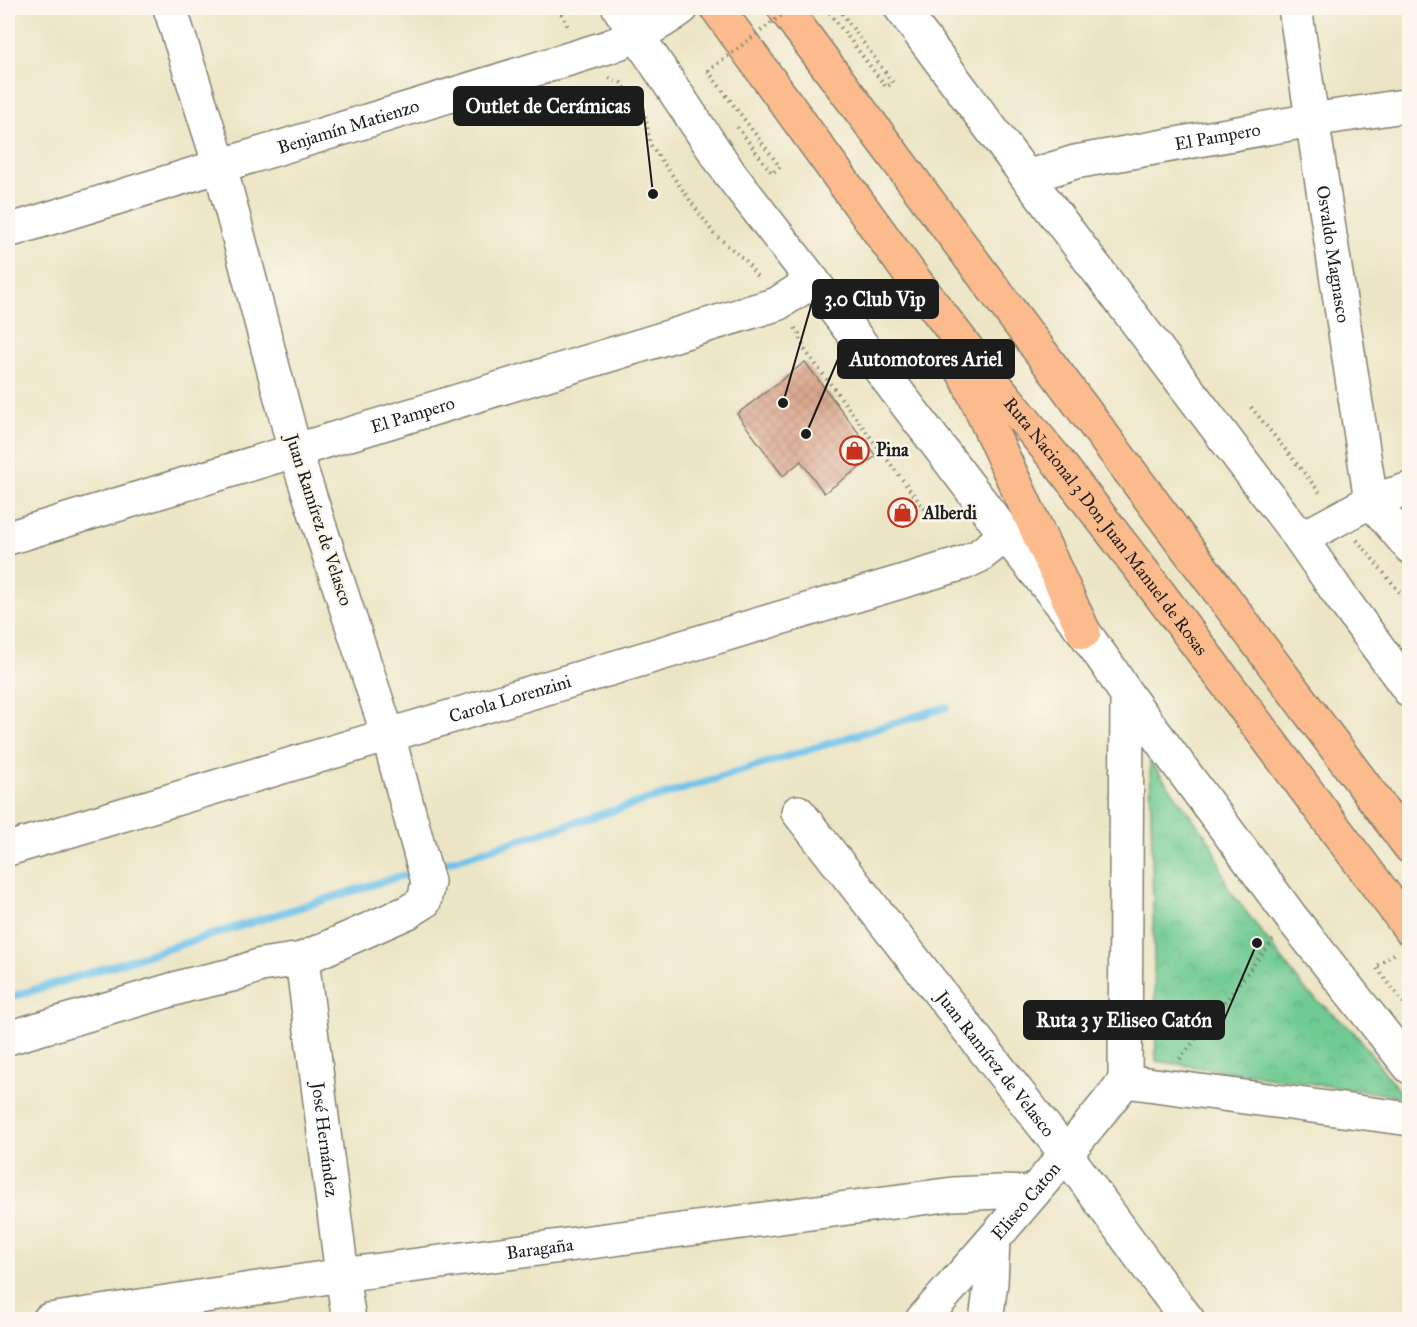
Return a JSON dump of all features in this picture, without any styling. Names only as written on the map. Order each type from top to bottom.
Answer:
[{"type":"highway","name":"Ruta Nacional 3 Don Juan Manuel de Rosas","points":[[717,8],[915,281],[1146,576],[1410,929]]},
{"type":"highway","points":[[784,8],[1410,847]]},
{"type":"highway","points":[[915,281],[968,381],[1084,632]]},
{"type":"street","name":"Juan Ramírez de Velasco","points":[[170,8],[220,166],[295,451],[388,735],[428,882],[424,902],[408,912],[302,959]]},
{"type":"street","points":[[619,8],[730,174],[1006,535],[1084,632],[1127,695],[1291,917],[1410,1067]]},
{"type":"street","name":"Benjamín Matienzo","points":[[8,231],[581,55],[637,36],[682,8]]},
{"type":"street","points":[[901,8],[1301,539],[1410,691]]},
{"type":"street","name":"Osvaldo Magnasco","points":[[1295,8],[1371,501]]},
{"type":"street","name":"El Pampero","points":[[1027,177],[1075,162],[1410,105]]},
{"type":"street","name":"El Pampero","points":[[8,538],[777,304],[813,281]]},
{"type":"street","points":[[1301,539],[1371,501],[1410,489]]},
{"type":"street","points":[[1371,501],[1410,548]]},
{"type":"street","name":"Carola Lorenzini","points":[[8,849],[964,563],[979,556],[1006,535]]},
{"type":"street","points":[[1127,695],[1125,1081],[1410,1119]]},
{"type":"street","name":"Juan Ramírez de Velasco","points":[[798,812],[1066,1154],[1188,1320]]},
{"type":"street","points":[[8,1038],[261,965],[302,959]]},
{"type":"street","name":"José Hernández","points":[[302,959],[349,1320]]},
{"type":"street","name":"Eliseo Caton","points":[[922,1320],[993,1241],[1125,1081]]},
{"type":"street","name":"Baragaña","points":[[48,1320],[342,1275],[953,1194],[1033,1192]]},
{"type":"street","points":[[986,1320],[991,1284],[993,1241]]},
{"type":"path","points":[[559,8],[587,68],[621,83],[645,114],[650,144],[714,234],[746,261],[799,334],[804,349],[932,519]]},
{"type":"path","points":[[708,71],[791,8]]},
{"type":"path","points":[[826,8],[886,87],[893,83],[838,8]]},
{"type":"path","points":[[1159,1086],[1291,917]]},
{"type":"path","points":[[1376,967],[1410,1011]]},
{"type":"green space","points":[[1150,761],[1212,844],[1228,888],[1306,991],[1353,1031],[1404,1097],[1156,1061]]},
{"type":"building","points":[[805,362],[876,456],[824,493],[801,461],[783,476],[737,414]]},
{"type":"waterway","points":[[445,863],[946,707]]},
{"type":"waterway","points":[[8,998],[404,875]]},
{"type":"place","name":"Outlet de Cerámicas","points":[[653,194]]},
{"type":"place","name":"3.0 Club Vip","points":[[783,403]]},
{"type":"place","name":"Automotores Ariel","points":[[806,434]]},
{"type":"place","name":"Pina","points":[[855,450]]},
{"type":"place","name":"Alberdi","points":[[902,513]]},
{"type":"place","name":"Ruta 3 y Eliseo Catón","points":[[1257,943]]}]
